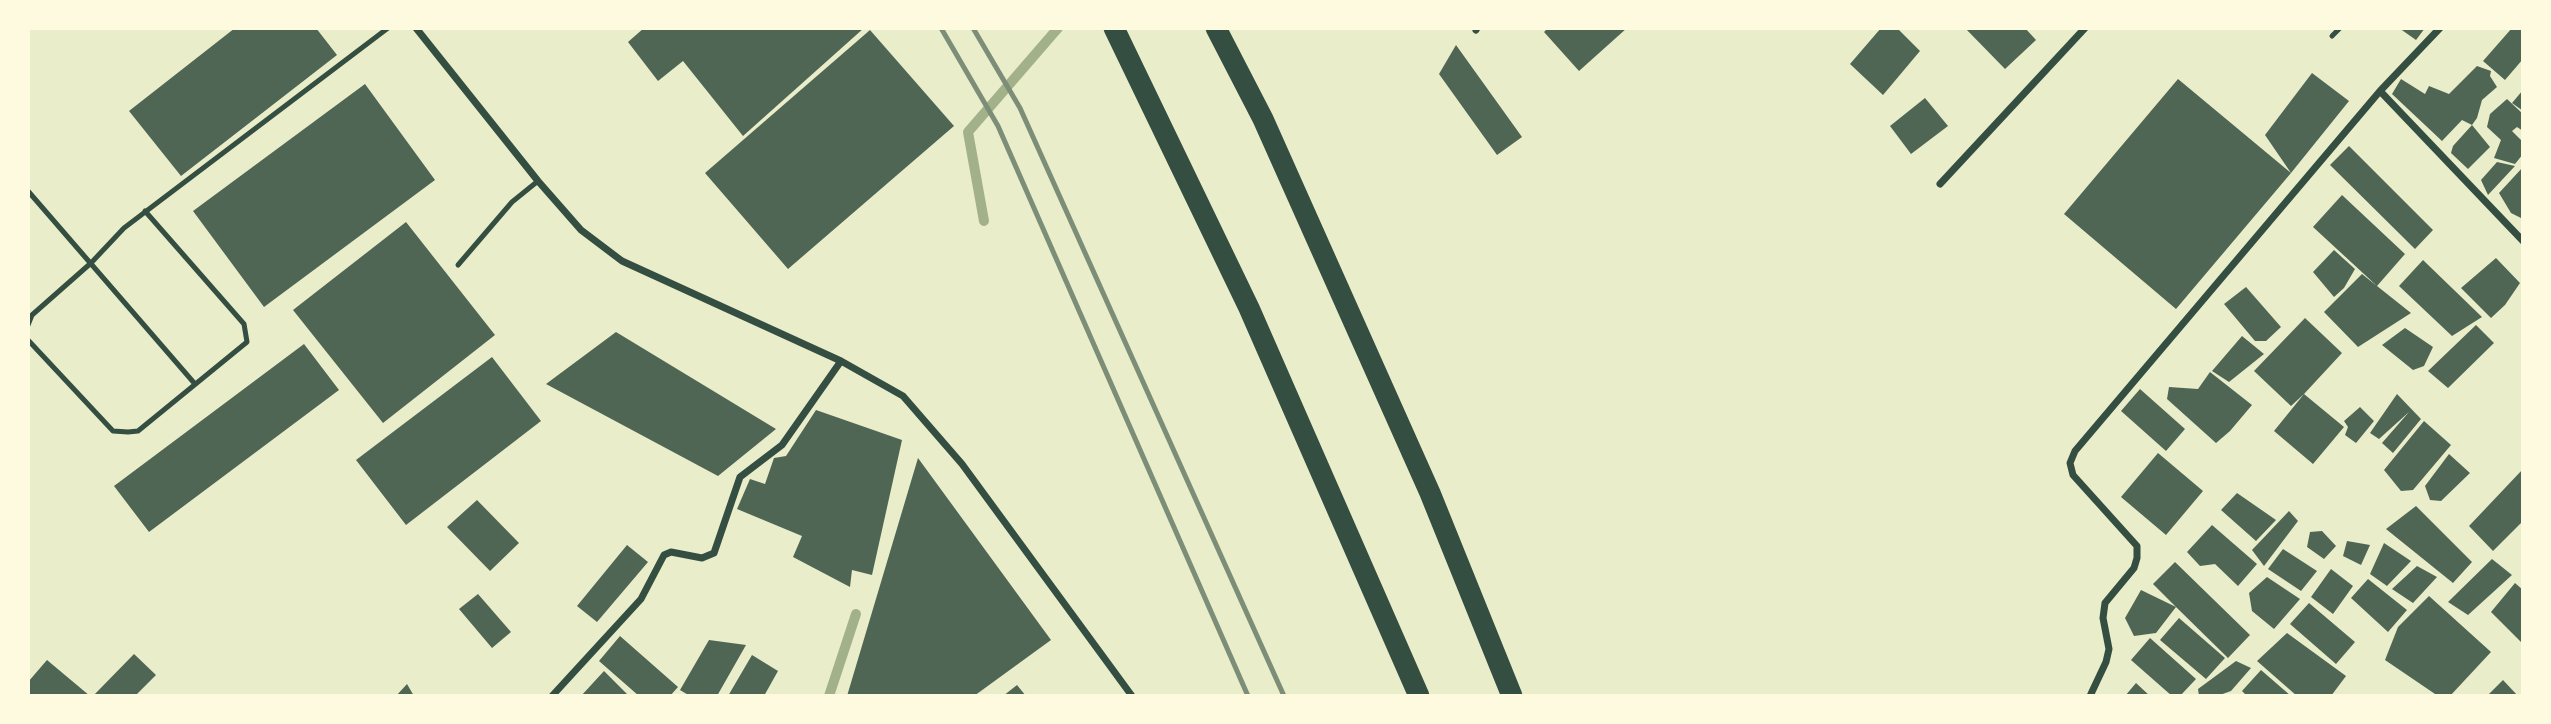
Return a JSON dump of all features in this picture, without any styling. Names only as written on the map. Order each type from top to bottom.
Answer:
[{"type":"highway","points":[[1114,28],[1249,308],[1419,696]]},
{"type":"highway","points":[[1216,28],[1263,120],[1430,493],[1513,696]]},
{"type":"street","points":[[416,28],[538,181],[581,230],[622,261],[841,361],[903,396],[962,464],[1132,696]]},
{"type":"street","points":[[1940,184],[2085,28]]},
{"type":"street","points":[[2090,696],[2106,663],[2109,649],[2103,618],[2105,603],[2114,588],[2134,568],[2137,546],[2073,475],[2070,463],[2084,440],[2380,91],[2440,28]]},
{"type":"street","points":[[2380,91],[2523,241]]},
{"type":"street","points":[[552,696],[641,599],[664,555],[671,552],[705,558],[714,554],[740,477],[782,445],[841,361]]},
{"type":"lane","points":[[28,325],[32,315],[91,263],[124,228],[388,28]]},
{"type":"lane","points":[[2332,36],[2340,28]]},
{"type":"lane","points":[[458,265],[512,201],[538,181]]},
{"type":"lane","points":[[28,191],[195,384]]},
{"type":"lane","points":[[28,340],[113,431],[138,431],[247,342],[244,324],[145,211]]},
{"type":"building","points":[[235,28],[316,28],[337,55],[181,176],[129,111]]},
{"type":"building","points":[[644,28],[864,28],[743,136],[683,61],[658,81],[628,42]]},
{"type":"building","points":[[1548,28],[1627,28],[1579,71],[1544,32]]},
{"type":"building","points":[[1881,28],[1897,28],[1920,51],[1883,95],[1850,64]]},
{"type":"building","points":[[1965,28],[2025,28],[2036,40],[2005,69]]},
{"type":"building","points":[[2399,28],[2425,28],[2416,40]]},
{"type":"building","points":[[2512,28],[2523,29],[2523,59],[2505,80],[2483,61]]},
{"type":"building","points":[[870,30],[954,126],[788,269],[705,173]]},
{"type":"building","points":[[1456,45],[1522,137],[1497,155],[1439,74]]},
{"type":"building","points":[[2477,66],[2491,71],[2490,76],[2497,87],[2482,100],[2472,125],[2462,120],[2442,141],[2392,94],[2401,79],[2425,94],[2429,86],[2449,94]]},
{"type":"building","points":[[2312,73],[2349,101],[2291,173],[2265,135]]},
{"type":"building","points":[[2178,79],[2291,173],[2176,309],[2064,214]]},
{"type":"building","points":[[365,84],[435,180],[264,307],[193,211]]},
{"type":"building","points":[[2523,90],[2523,111],[2512,103]]},
{"type":"building","points":[[1925,98],[1948,126],[1911,154],[1890,126]]},
{"type":"building","points":[[2507,99],[2523,114],[2523,131],[2517,127],[2512,131],[2523,142],[2523,154],[2515,164],[2494,158],[2501,140],[2487,127],[2490,114]]},
{"type":"building","points":[[2472,125],[2490,147],[2468,169],[2451,153],[2453,146]]},
{"type":"building","points":[[2349,146],[2433,230],[2415,249],[2330,165]]},
{"type":"building","points":[[2497,162],[2515,166],[2488,195],[2481,180]]},
{"type":"building","points":[[2523,167],[2523,219],[2511,213],[2499,193]]},
{"type":"building","points":[[2342,195],[2405,254],[2377,286],[2313,227]]},
{"type":"building","points":[[406,222],[495,335],[383,423],[293,310]]},
{"type":"building","points":[[2334,250],[2355,269],[2344,288],[2334,297],[2313,272]]},
{"type":"building","points":[[2496,258],[2520,283],[2505,305],[2491,318],[2461,288]]},
{"type":"building","points":[[2423,260],[2482,317],[2452,336],[2399,286]]},
{"type":"building","points":[[2362,274],[2411,313],[2358,347],[2324,312]]},
{"type":"building","points":[[2246,287],[2281,327],[2266,341],[2255,341],[2224,304]]},
{"type":"building","points":[[2305,318],[2342,353],[2291,406],[2254,371]]},
{"type":"building","points":[[2476,325],[2494,343],[2448,388],[2428,371]]},
{"type":"building","points":[[2405,328],[2433,347],[2424,366],[2413,370],[2382,345]]},
{"type":"building","points":[[616,332],[776,429],[718,476],[546,384]]},
{"type":"building","points":[[2242,336],[2264,354],[2229,382],[2212,371]]},
{"type":"building","points":[[304,344],[339,390],[149,532],[114,486]]},
{"type":"building","points":[[492,357],[541,421],[406,525],[356,460]]},
{"type":"building","points":[[2210,372],[2252,405],[2216,443],[2167,399],[2169,387],[2198,389]]},
{"type":"building","points":[[2140,389],[2185,429],[2166,451],[2121,411]]},
{"type":"building","points":[[2304,394],[2344,427],[2313,464],[2274,431]]},
{"type":"building","points":[[2397,394],[2421,419],[2393,453],[2382,443],[2409,412],[2379,439],[2370,433]]},
{"type":"building","points":[[2360,407],[2374,421],[2356,443],[2345,435],[2348,427],[2344,421]]},
{"type":"building","points":[[816,410],[902,440],[872,575],[852,570],[850,587],[793,557],[802,536],[737,509],[750,479],[765,484],[774,458],[786,456]]},
{"type":"building","points":[[2424,421],[2451,445],[2413,490],[2401,491],[2384,470]]},
{"type":"building","points":[[2158,453],[2203,491],[2166,535],[2121,497]]},
{"type":"building","points":[[2449,454],[2470,473],[2441,501],[2430,500],[2425,486]]},
{"type":"building","points":[[918,458],[1051,640],[974,696],[847,696]]},
{"type":"building","points":[[2523,469],[2523,521],[2493,551],[2469,526]]},
{"type":"building","points":[[2237,493],[2276,520],[2256,541],[2221,510]]},
{"type":"building","points":[[477,500],[519,543],[490,571],[447,527]]},
{"type":"building","points":[[2416,506],[2472,562],[2453,583],[2386,529]]},
{"type":"building","points":[[2289,511],[2298,521],[2264,566],[2252,550]]},
{"type":"building","points":[[2212,525],[2257,564],[2238,586],[2215,564],[2200,566],[2187,552]]},
{"type":"building","points":[[2322,531],[2336,546],[2324,559],[2307,547],[2310,532]]},
{"type":"building","points":[[2347,541],[2370,545],[2361,565],[2343,556]]},
{"type":"building","points":[[2384,543],[2411,561],[2387,586],[2370,574]]},
{"type":"building","points":[[627,545],[648,562],[597,622],[577,606]]},
{"type":"building","points":[[2283,549],[2317,571],[2301,591],[2268,569]]},
{"type":"building","points":[[2492,559],[2512,575],[2468,615],[2448,602]]},
{"type":"building","points":[[2175,562],[2250,635],[2228,658],[2153,584]]},
{"type":"building","points":[[2417,566],[2437,577],[2413,603],[2392,589]]},
{"type":"building","points":[[2331,569],[2353,586],[2333,614],[2311,597]]},
{"type":"building","points":[[2267,577],[2300,599],[2274,629],[2252,611],[2249,593]]},
{"type":"building","points":[[2368,579],[2407,610],[2388,632],[2351,598]]},
{"type":"building","points":[[2515,583],[2523,590],[2523,644],[2491,612]]},
{"type":"building","points":[[2141,590],[2176,607],[2156,633],[2134,636],[2125,618]]},
{"type":"building","points":[[478,594],[511,632],[492,648],[459,609]]},
{"type":"building","points":[[2429,596],[2491,652],[2450,696],[2438,696],[2385,660],[2398,627]]},
{"type":"building","points":[[2309,603],[2355,642],[2336,664],[2290,624]]},
{"type":"building","points":[[2179,618],[2225,658],[2206,679],[2160,640]]},
{"type":"building","points":[[2287,633],[2346,676],[2331,696],[2297,696],[2257,661]]},
{"type":"building","points":[[620,636],[678,687],[670,696],[639,696],[599,661]]},
{"type":"building","points":[[2150,638],[2196,679],[2180,696],[2172,696],[2131,660]]},
{"type":"building","points":[[709,640],[746,645],[717,696],[690,696],[680,690]]},
{"type":"building","points":[[134,654],[156,675],[135,696],[93,696]]},
{"type":"building","points":[[752,655],[778,671],[764,696],[728,696]]},
{"type":"building","points":[[47,660],[90,696],[28,696],[28,682]]},
{"type":"building","points":[[2236,661],[2251,668],[2231,691],[2217,696],[2199,696],[2198,689]]},
{"type":"building","points":[[2261,670],[2291,696],[2247,696],[2242,691]]},
{"type":"building","points":[[604,671],[628,695],[581,696]]},
{"type":"building","points":[[2503,680],[2518,696],[2487,696]]},
{"type":"building","points":[[2136,683],[2150,696],[2125,696]]},
{"type":"building","points":[[407,684],[414,696],[396,696]]},
{"type":"building","points":[[1017,685],[1026,696],[1003,696]]},
{"type":"waterway","points":[[984,221],[968,132],[1058,28]]},
{"type":"waterway","points":[[829,696],[856,614]]},
{"type":"railway","points":[[941,28],[998,126],[1248,696]]},
{"type":"railway","points":[[973,28],[1020,108],[1284,696]]}]
